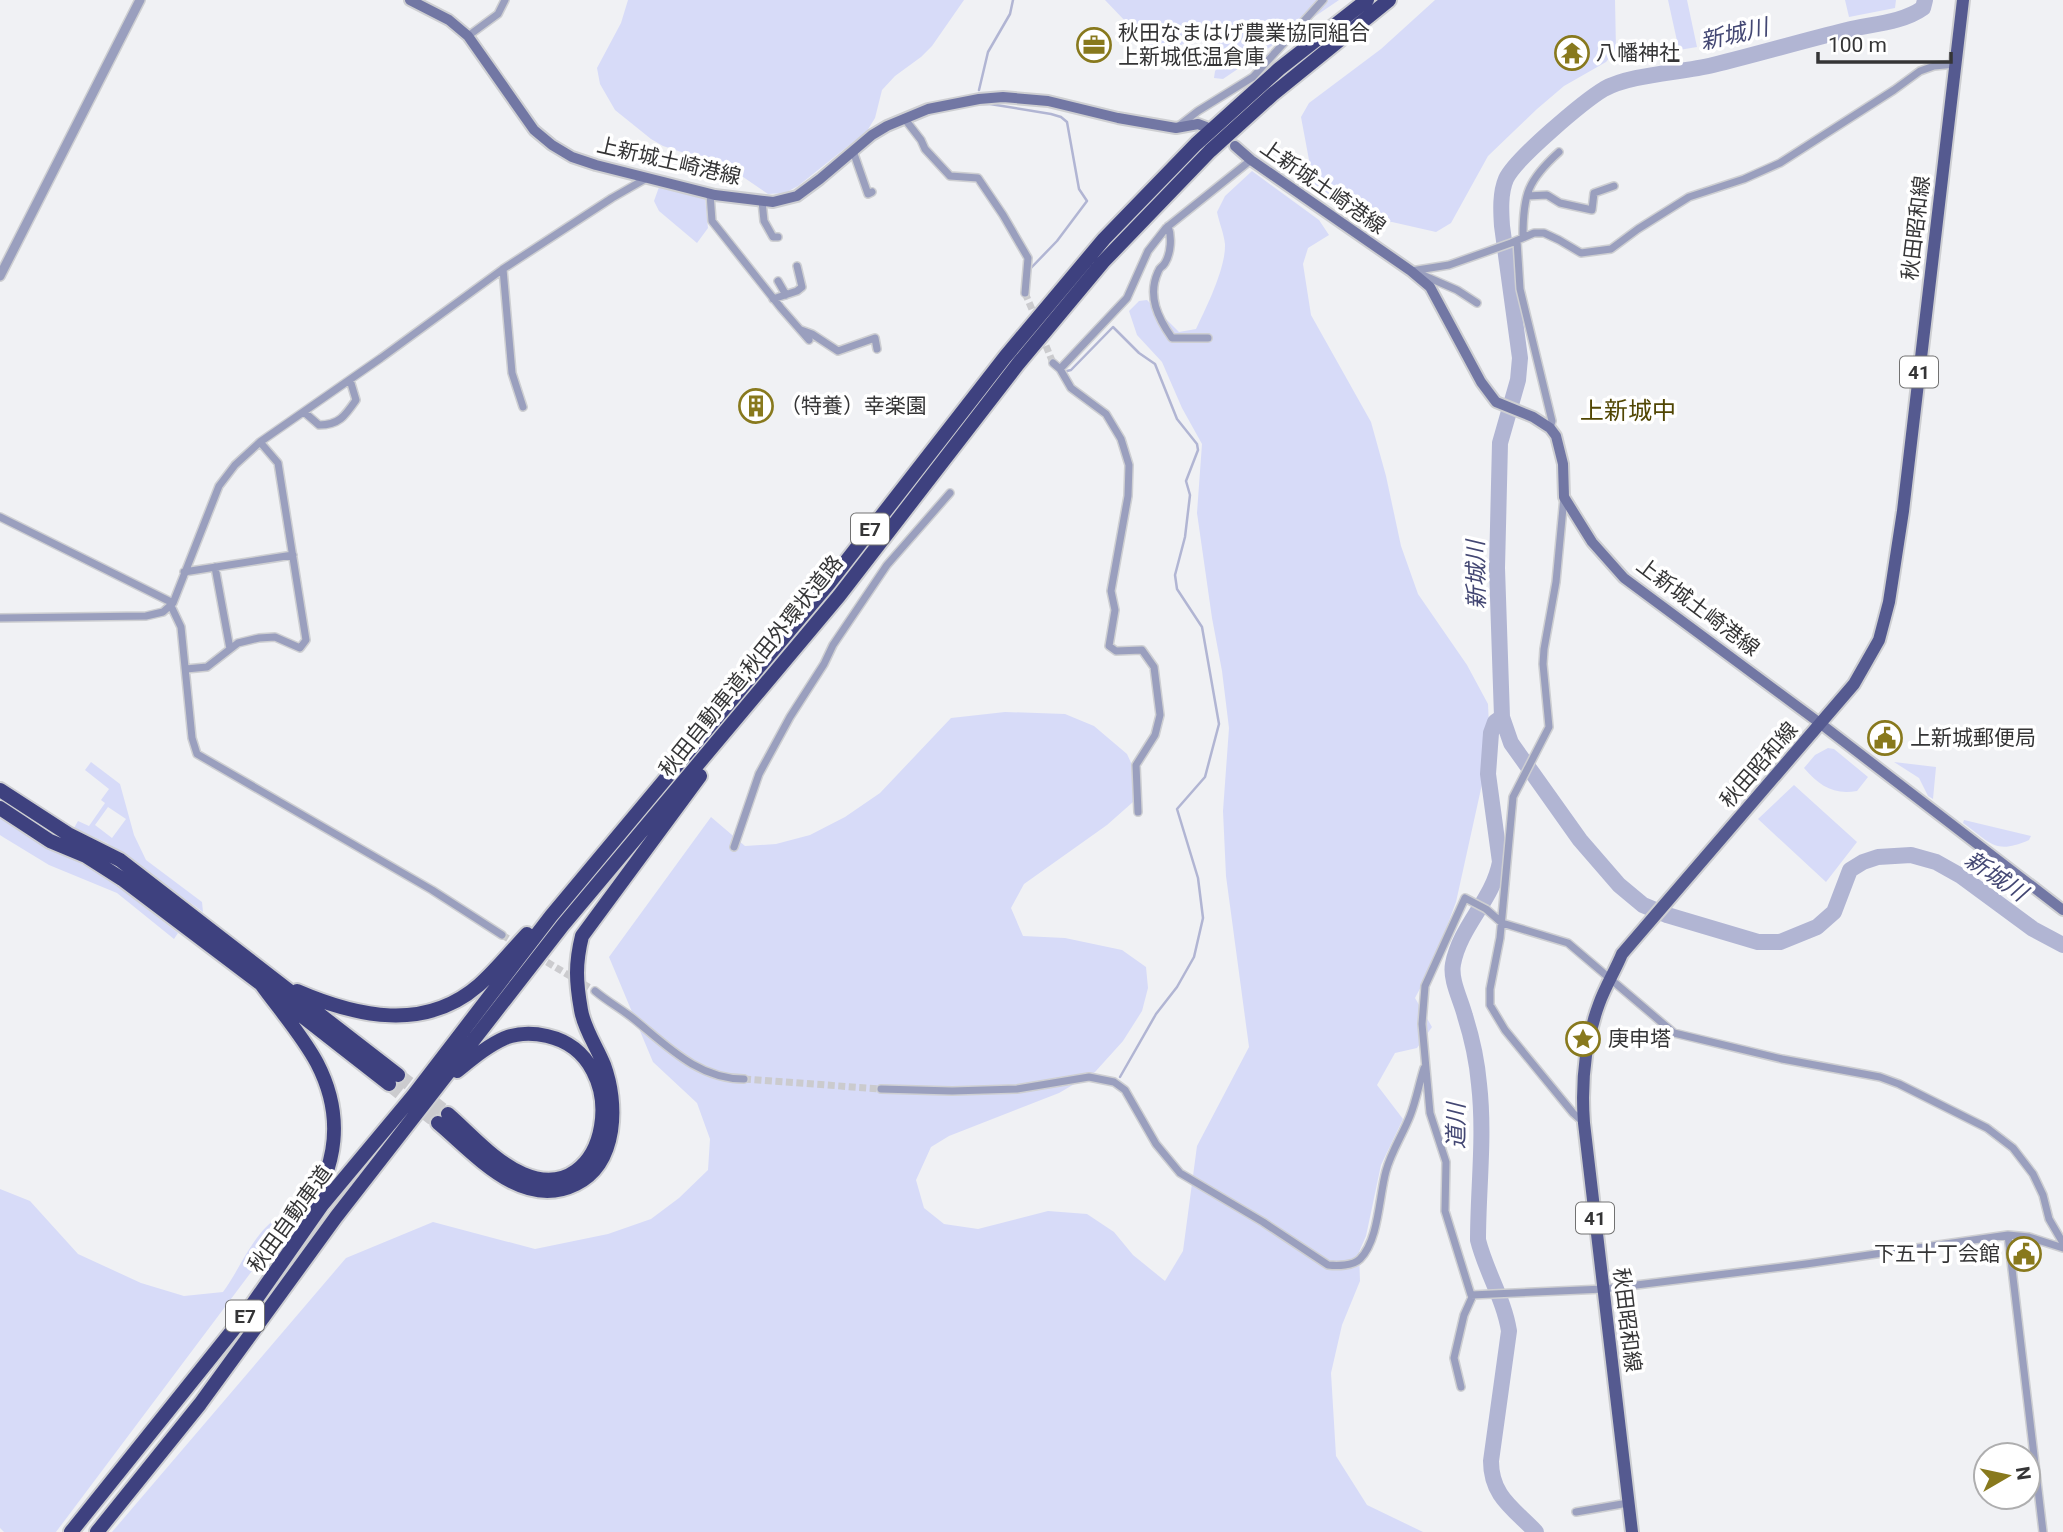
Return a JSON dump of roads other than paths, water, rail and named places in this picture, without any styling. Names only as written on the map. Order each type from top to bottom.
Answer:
[{"type":"highway","name":"秋田自動車道;秋田外環状道路","points":[[419,1100],[551,916],[830,582],[1005,357],[1104,239],[1196,144],[1279,69],[1367,0]]},
{"type":"highway","name":"秋田自動車道;秋田外環状道路","points":[[419,1100],[436,1088],[563,925],[839,596],[1018,364],[1103,262],[1219,142],[1272,94],[1389,0]]},
{"type":"highway","points":[[436,1088],[478,1054],[507,1037],[535,1033],[560,1039],[581,1053],[601,1089],[603,1116],[598,1144],[585,1163],[567,1175],[549,1180],[524,1174],[443,1118],[494,1170],[514,1184],[533,1190],[546,1191],[571,1186],[587,1178],[601,1163],[612,1127],[612,1093],[604,1066],[581,1013],[576,963],[582,936],[784,662]]},
{"type":"highway","points":[[0,790],[68,834],[120,860],[267,982],[393,1079]]},
{"type":"highway","points":[[0,808],[50,841],[86,856],[122,879],[267,982],[375,1016],[408,1016],[454,1003],[488,976],[611,842]]},
{"type":"highway","points":[[136,1453],[321,1190],[332,1157],[335,1127],[329,1093],[317,1062],[267,982]]},
{"type":"highway","name":"秋田自動車道","points":[[71,1532],[245,1315],[322,1205],[419,1100]]},
{"type":"highway","name":"秋田自動車道","points":[[97,1532],[200,1404],[419,1100]]},
{"type":"main road","name":"上新城土崎港線","points":[[410,0],[441,15],[468,36],[534,130],[572,157],[710,194],[773,202],[797,196],[872,135],[904,118],[958,102],[1003,97],[1048,101],[1118,118],[1176,128],[1198,124],[1206,127]]},
{"type":"main road","name":"秋田昭和線","points":[[1632,1532],[1581,1091],[1590,1035],[1599,1004],[1622,954],[1854,684],[1878,640],[1889,602],[1903,511],[1963,0]]},
{"type":"main road","name":"上新城土崎港線","points":[[1235,146],[1430,287],[1481,382],[1496,402],[1533,417],[1550,428],[1560,447],[1564,497],[1592,542],[1625,578],[2063,910]]},
{"type":"street","points":[[0,276],[140,0]]},
{"type":"street","points":[[468,36],[498,15],[505,0]]},
{"type":"street","points":[[1176,128],[1198,111],[1253,78],[1323,0]]},
{"type":"street","points":[[1411,271],[1449,265],[1534,233],[1544,233],[1581,253],[1611,249],[1689,197],[1780,163],[1920,71],[1934,66],[1956,64]]},
{"type":"street","points":[[904,118],[925,149],[950,176],[978,178],[991,196],[1028,258],[1025,293]]},
{"type":"street","points":[[853,151],[868,194],[872,192]]},
{"type":"street","points":[[1550,428],[1552,421],[1520,289],[1517,240],[1532,179],[1559,152]]},
{"type":"street","points":[[1060,369],[1127,298],[1148,251],[1168,226],[1251,160]]},
{"type":"street","points":[[0,618],[146,616],[163,612],[172,605],[219,486],[235,465],[260,442],[503,269],[647,178]]},
{"type":"street","points":[[1527,196],[1547,195],[1560,203],[1592,210],[1594,193],[1614,186]]},
{"type":"street","points":[[710,194],[712,221],[809,340]]},
{"type":"street","points":[[762,201],[764,221],[773,237],[778,237]]},
{"type":"street","points":[[1168,226],[1172,237],[1166,262],[1158,270],[1153,295],[1158,318],[1172,338],[1208,338]]},
{"type":"street","points":[[773,299],[803,287],[797,266]]},
{"type":"street","points":[[503,269],[512,373],[523,407]]},
{"type":"street","points":[[1411,271],[1457,290],[1477,303]]},
{"type":"street","points":[[778,281],[786,295]]},
{"type":"street","points":[[800,330],[812,334],[838,351],[875,338],[877,349]]},
{"type":"street","points":[[1053,363],[1060,369],[1071,388],[1106,414],[1121,439],[1129,465],[1128,496],[1111,591],[1115,610],[1109,646],[1116,651],[1142,650],[1154,667],[1160,715],[1155,735],[1136,765],[1138,812]]},
{"type":"street","points":[[304,412],[319,425],[332,425],[348,412],[356,400],[350,380]]},
{"type":"street","points":[[186,668],[207,667],[238,643],[259,638],[275,637],[300,648],[306,640],[278,463],[260,442]]},
{"type":"street","points":[[734,846],[759,774],[833,645],[887,565],[950,493]]},
{"type":"street","points":[[1564,497],[1556,582],[1544,649],[1549,727],[1513,797],[1502,923],[1490,989],[1490,1005],[1505,1030],[1584,1123]]},
{"type":"street","points":[[0,517],[172,605],[181,627],[192,737],[197,754],[338,834],[502,935]]},
{"type":"street","points":[[184,572],[293,555]]},
{"type":"street","points":[[215,567],[229,649]]},
{"type":"street","points":[[1473,1295],[1445,1211],[1446,1162],[1430,1113],[1422,1024],[1425,986],[1465,898],[1486,909],[1502,923],[1568,943],[1674,1033],[1782,1059],[1880,1077],[1987,1128],[2012,1147],[2032,1174],[2043,1195],[2049,1219],[2063,1245]]},
{"type":"street","points":[[595,991],[687,1061],[708,1073],[731,1079],[744,1079]]},
{"type":"street","points":[[881,1089],[1006,1089],[1089,1077],[1114,1082],[1125,1090],[1156,1144],[1180,1173],[1263,1222],[1328,1265],[1335,1266],[1355,1263],[1369,1245],[1386,1169],[1411,1114],[1425,1064]]},
{"type":"street","points":[[1473,1295],[1604,1289],[2008,1235],[2063,1245]]},
{"type":"street","points":[[2008,1235],[2043,1532]]},
{"type":"street","points":[[1461,1387],[1454,1358],[1464,1315],[1473,1295]]},
{"type":"street","points":[[1576,1512],[1628,1503]]},
{"type":"waterway","points":[[979,90],[988,52],[1010,14],[1013,0]]},
{"type":"waterway","name":"新城川","points":[[1925,0],[1923,8],[1896,20],[1700,68],[1615,84],[1594,95],[1567,117],[1522,158],[1506,179],[1502,196],[1502,226],[1520,358],[1518,380],[1500,443],[1497,568],[1502,717],[1511,743],[1580,840],[1619,885],[1643,905],[1667,915],[1758,942],[1780,942],[1817,927],[1834,912],[1850,870],[1878,857],[1911,855],[1936,862],[1961,876],[2033,929],[2063,945]]},
{"type":"waterway","points":[[979,104],[1051,114],[1067,122],[1079,189],[1087,201],[1057,241],[1030,269]]},
{"type":"waterway","points":[[1067,371],[1113,327],[1139,353],[1155,364],[1177,419],[1197,444],[1198,450],[1186,481],[1190,495],[1185,537],[1175,575],[1177,589],[1202,627],[1219,724],[1205,777],[1177,809],[1198,878],[1203,918],[1194,957],[1177,987],[1156,1014],[1120,1077]]},
{"type":"waterway","name":"道川","points":[[1502,717],[1495,722],[1491,733],[1488,774],[1500,862],[1491,889],[1462,937],[1452,970],[1472,1041],[1481,1104],[1478,1240],[1509,1331],[1491,1461],[1492,1473],[1499,1493],[1536,1532]]},
{"type":"tunnel","points":[[1025,293],[1037,321]]},
{"type":"tunnel","points":[[1042,336],[1053,363]]},
{"type":"tunnel","points":[[502,935],[595,991]]},
{"type":"tunnel","points":[[398,1075],[448,1114]]},
{"type":"tunnel","points":[[744,1079],[881,1089]]},
{"type":"tunnel","points":[[389,1084],[438,1123]]},
{"type":"place","name":"秋田なまはげ農業協同組合 上新城低温倉庫","points":[[1094,45]]},
{"type":"place","name":"八幡神社","points":[[1572,53]]},
{"type":"place","name":"（特養）幸楽園","points":[[756,406]]},
{"type":"place","name":"上新城郵便局","points":[[1885,738]]},
{"type":"place","name":"庚申塔","points":[[1583,1039]]},
{"type":"place","name":"下五十丁会館","points":[[2024,1254]]},
{"type":"district","name":"上新城中","points":[[1628,411]]}]
